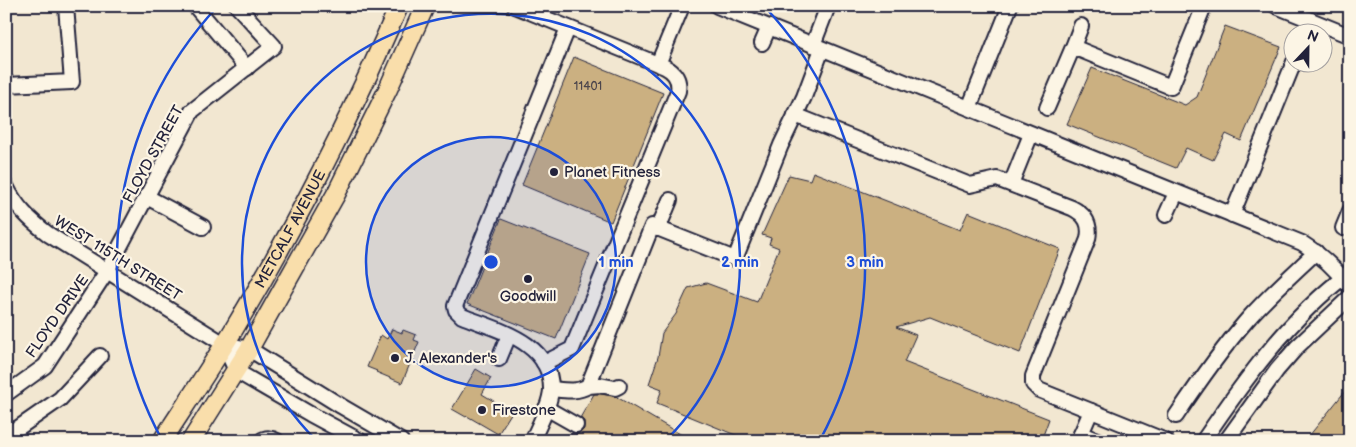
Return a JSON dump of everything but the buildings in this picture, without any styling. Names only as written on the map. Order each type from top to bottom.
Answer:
[{"type":"main road","name":"METCALF AVENUE","points":[[162,441],[266,274],[357,100],[399,6]]},
{"type":"main road","name":"METCALF AVENUE","points":[[191,441],[249,349],[336,194],[388,89],[424,6]]},
{"type":"street","points":[[6,85],[72,82],[66,6]]},
{"type":"street","points":[[195,6],[247,68]]},
{"type":"street","name":"FLOYD STREET","points":[[107,272],[192,111],[274,46],[238,6]]},
{"type":"street","points":[[515,6],[658,64],[675,74],[679,85],[572,349],[544,363]]},
{"type":"street","points":[[658,64],[682,6]]},
{"type":"street","points":[[717,6],[1302,243],[1316,252],[1347,279],[1316,301],[1275,343],[1237,391],[1203,441]]},
{"type":"street","points":[[551,389],[576,391],[583,390],[588,386],[652,226],[735,259],[781,145],[804,97],[828,6]]},
{"type":"street","points":[[969,108],[1010,6]]},
{"type":"street","points":[[1073,47],[1171,87],[1204,6]]},
{"type":"street","points":[[1276,6],[1302,22]]},
{"type":"street","points":[[1047,108],[1082,26]]},
{"type":"street","points":[[762,44],[769,27]]},
{"type":"street","points":[[532,441],[546,408],[551,389],[544,363],[530,346],[509,335],[462,316],[455,306],[568,28]]},
{"type":"street","points":[[1334,32],[1350,36]]},
{"type":"street","points":[[1232,215],[1290,72]]},
{"type":"street","points":[[795,116],[970,185],[997,178],[1077,210],[1085,217],[1089,228],[1088,239],[1032,382],[1039,390],[1166,441]]},
{"type":"street","points":[[1011,184],[1031,134]]},
{"type":"street","points":[[1166,216],[1176,193]]},
{"type":"street","name":"WEST 115TH STREET","points":[[9,195],[27,217],[48,234],[107,272],[224,344],[249,349],[402,441]]},
{"type":"street","points":[[147,197],[203,227]]},
{"type":"street","points":[[658,229],[670,200]]},
{"type":"street","points":[[1343,228],[1350,211]]},
{"type":"street","points":[[1176,416],[1209,367],[1247,320],[1271,294],[1316,252]]},
{"type":"street","name":"FLOYD DRIVE","points":[[6,394],[45,366],[107,272]]},
{"type":"street","points":[[1226,441],[1277,370],[1297,347],[1350,297]]},
{"type":"street","points":[[499,359],[509,335]]},
{"type":"street","points":[[224,344],[236,371],[360,441]]},
{"type":"street","points":[[6,426],[11,433],[60,399],[100,356]]},
{"type":"street","points":[[588,386],[600,385],[615,388],[619,386]]},
{"type":"street","points":[[546,408],[576,425]]},
{"type":"street","points":[[1091,411],[1080,437],[1100,441]]},
{"type":"street","points":[[261,441],[264,438],[273,438],[277,441]]},
{"type":"place","name":"Planet Fitness","points":[[554,172]]},
{"type":"place","name":"Goodwill","points":[[528,279]]},
{"type":"place","name":"J. Alexander's","points":[[395,358]]},
{"type":"place","name":"Firestone","points":[[482,410]]}]
